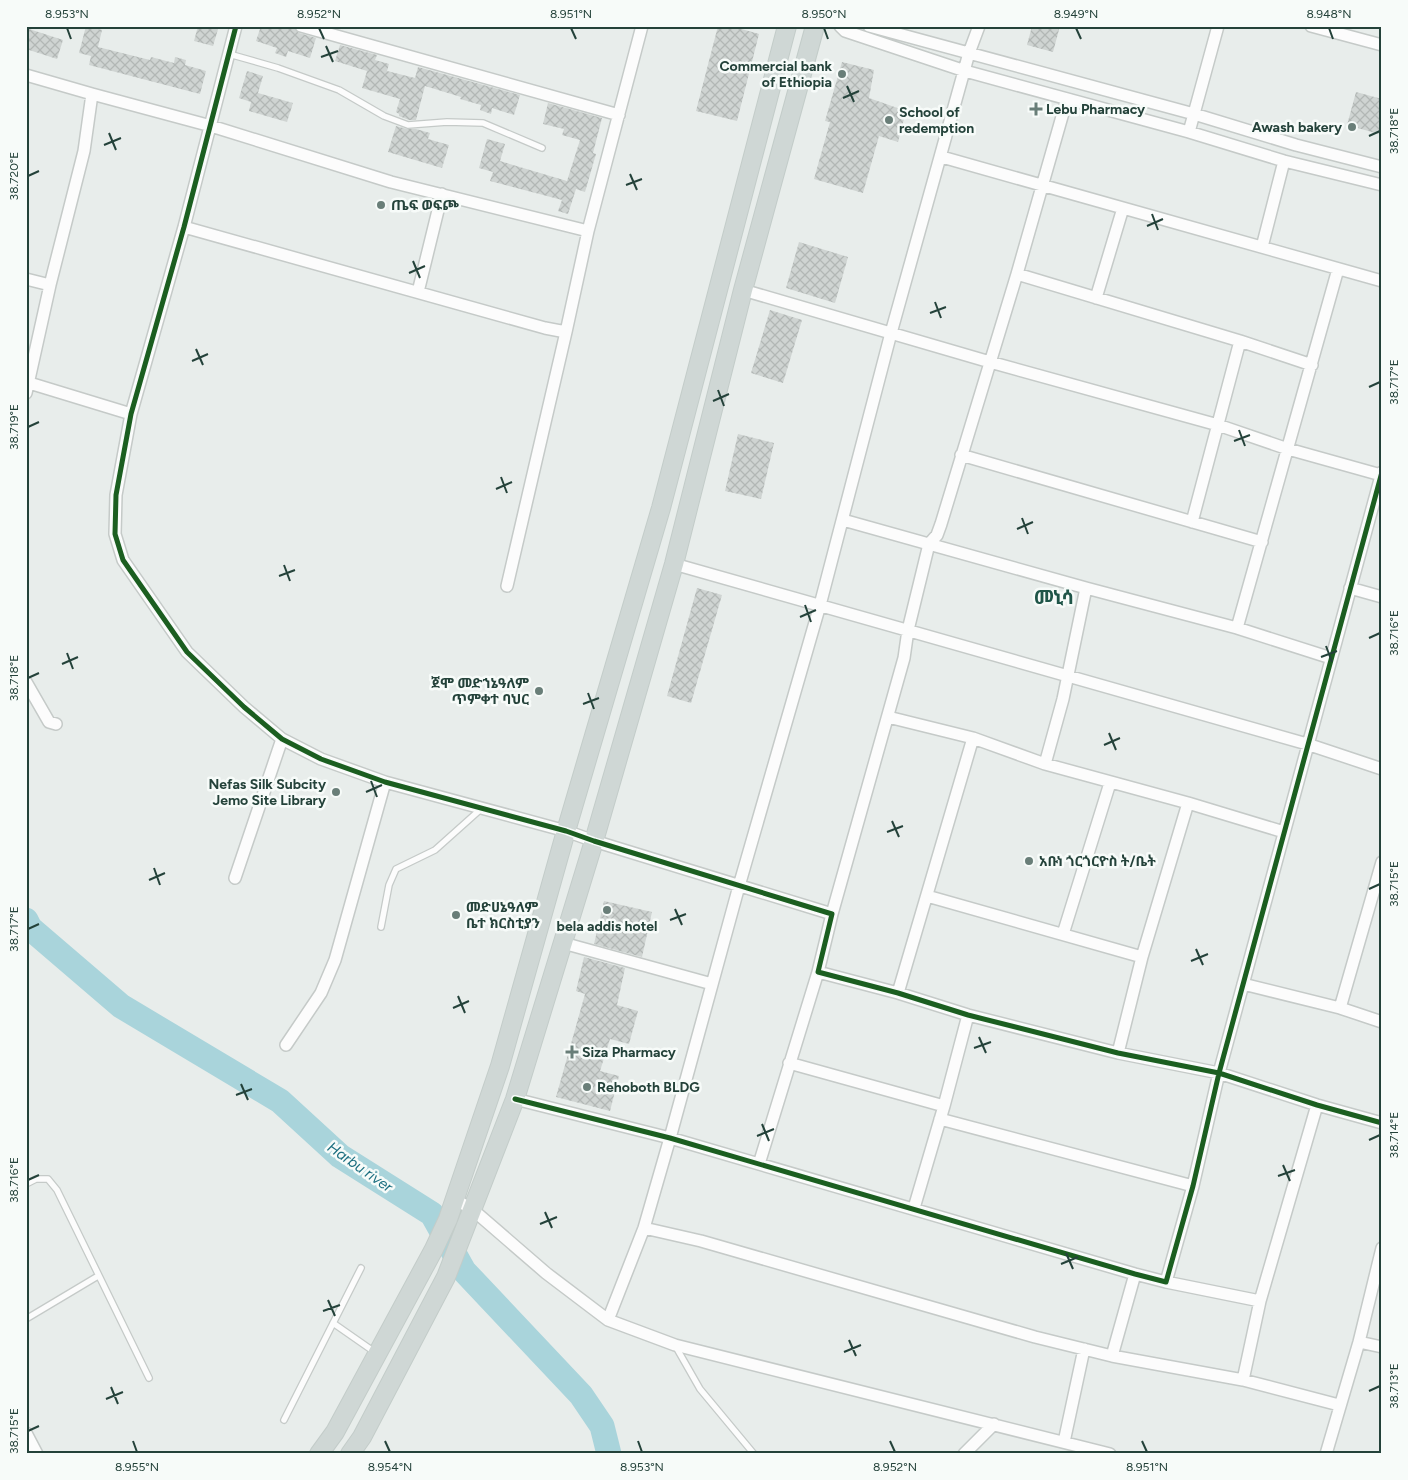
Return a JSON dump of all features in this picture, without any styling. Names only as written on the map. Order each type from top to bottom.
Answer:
[{"type":"main road","points":[[319,1454],[335,1432],[378,1354],[448,1219],[500,1066],[566,831],[661,508],[787,26]]},
{"type":"main road","points":[[350,1454],[362,1436],[446,1277],[515,1099],[594,842],[674,564],[742,290],[815,26]]},
{"type":"street","points":[[236,26],[184,226],[131,414],[116,495],[115,534],[122,560],[187,652],[244,707],[282,739],[321,760],[384,782],[566,831],[594,842],[832,914]]},
{"type":"street","points":[[301,26],[619,115]]},
{"type":"street","points":[[507,586],[588,231],[642,26]]},
{"type":"street","points":[[840,26],[845,31],[965,71],[1189,132],[1284,161],[1382,185]]},
{"type":"street","points":[[869,26],[1194,114],[1296,145],[1382,167]]},
{"type":"street","points":[[608,1320],[644,1228],[670,1138],[739,886],[820,605],[891,333],[979,26]]},
{"type":"street","points":[[1189,132],[1218,26]]},
{"type":"street","points":[[1311,26],[1381,43]]},
{"type":"street","points":[[26,75],[211,126],[391,182],[588,231]]},
{"type":"street","points":[[92,94],[84,151],[27,386],[131,414]]},
{"type":"street","points":[[759,1164],[818,972],[832,914],[888,717],[904,658],[908,630],[929,544],[937,535],[962,455],[1017,274],[1067,99]]},
{"type":"street","points":[[942,157],[1382,282]]},
{"type":"street","points":[[1262,247],[1284,161]]},
{"type":"street","points":[[418,292],[442,194]]},
{"type":"street","points":[[1096,298],[1123,208]]},
{"type":"street","points":[[184,226],[566,332]]},
{"type":"street","points":[[1237,628],[1338,269]]},
{"type":"street","points":[[1017,274],[1240,341],[1312,365]]},
{"type":"street","points":[[26,279],[50,285]]},
{"type":"street","points":[[742,290],[990,362],[1218,425],[1288,449],[1381,474],[1218,1073],[1193,1186],[1166,1282]]},
{"type":"street","points":[[1192,522],[1240,341]]},
{"type":"street","points":[[962,455],[1262,542]]},
{"type":"street","points":[[843,520],[1237,628],[1331,658]]},
{"type":"street","points":[[674,564],[1307,744],[1382,769]]},
{"type":"street","points":[[1045,764],[1068,676],[1086,588]]},
{"type":"street","points":[[1350,588],[1382,597]]},
{"type":"street","points":[[26,682],[49,722],[56,724]]},
{"type":"street","points":[[888,717],[973,738],[1045,764],[1188,803],[1284,832]]},
{"type":"street","points":[[898,993],[973,738]]},
{"type":"street","points":[[235,878],[282,739]]},
{"type":"street","points":[[286,1045],[321,993],[335,960],[384,782]]},
{"type":"street","points":[[1063,934],[1110,783]]},
{"type":"street","points":[[1118,1053],[1142,957],[1188,803]]},
{"type":"street","points":[[1340,1008],[1381,869]]},
{"type":"street","points":[[927,896],[1142,957]]},
{"type":"street","points":[[563,943],[712,984]]},
{"type":"street","points":[[818,972],[898,993],[968,1015],[1118,1053],[1218,1073],[1317,1105],[1380,1120]]},
{"type":"street","points":[[1243,984],[1340,1008],[1382,1022]]},
{"type":"street","points":[[914,1208],[968,1015]]},
{"type":"street","points":[[790,1063],[944,1106]]},
{"type":"street","points":[[515,1099],[670,1138],[1134,1274],[1260,1302]]},
{"type":"street","points":[[1243,1380],[1260,1302],[1317,1105]]},
{"type":"street","points":[[940,1119],[1193,1186]]},
{"type":"street","points":[[454,1199],[472,1209],[546,1272],[608,1320],[675,1345],[1110,1454]]},
{"type":"street","points":[[644,1228],[701,1241],[1035,1338],[1112,1356],[1243,1380],[1339,1405]]},
{"type":"street","points":[[1326,1454],[1359,1342],[1382,1248]]},
{"type":"street","points":[[1112,1356],[1134,1274]]},
{"type":"street","points":[[1359,1342],[1382,1347]]},
{"type":"street","points":[[1064,1442],[1084,1349]]},
{"type":"street","points":[[964,1454],[994,1424]]},
{"type":"street","points":[[26,1433],[32,1451]]},
{"type":"lane","points":[[229,54],[278,68],[339,90],[384,116],[408,125],[447,122],[483,123],[542,148]]},
{"type":"lane","points":[[381,927],[389,885],[396,869],[434,850],[482,808]]},
{"type":"lane","points":[[26,1184],[36,1178],[48,1179],[57,1190],[149,1378]]},
{"type":"lane","points":[[284,1420],[361,1268]]},
{"type":"lane","points":[[26,1319],[98,1276]]},
{"type":"lane","points":[[333,1323],[378,1354]]},
{"type":"lane","points":[[675,1345],[700,1389],[754,1454]]},
{"type":"building","points":[[86,26],[102,30],[98,47],[150,60],[151,57],[174,63],[175,57],[186,60],[185,65],[206,71],[200,94],[89,65],[91,56],[79,53]]},
{"type":"building","points":[[198,26],[219,26],[213,46],[194,41]]},
{"type":"building","points":[[261,26],[289,26],[299,33],[316,38],[310,58],[288,51],[286,57],[275,53],[277,48],[256,41]]},
{"type":"building","points":[[718,26],[731,26],[759,34],[737,121],[696,111]]},
{"type":"building","points":[[1032,26],[1060,26],[1053,52],[1027,45]]},
{"type":"building","points":[[26,28],[63,40],[57,59],[26,49]]},
{"type":"building","points":[[340,45],[377,55],[375,60],[389,64],[387,71],[415,78],[418,67],[520,95],[514,115],[492,108],[491,114],[480,110],[481,105],[425,86],[416,120],[409,120],[399,116],[396,112],[400,99],[362,88],[367,71],[335,61]]},
{"type":"building","points":[[842,62],[874,70],[869,98],[906,111],[898,142],[879,136],[863,193],[814,179],[830,122],[825,121]]},
{"type":"building","points":[[247,71],[263,76],[258,93],[293,103],[287,122],[249,111],[251,102],[239,98]]},
{"type":"building","points":[[1356,92],[1382,99],[1382,122],[1379,134],[1347,125]]},
{"type":"building","points":[[548,103],[602,118],[593,153],[596,154],[585,192],[576,189],[568,214],[558,211],[562,200],[490,181],[493,172],[479,168],[487,139],[505,144],[500,161],[567,181],[580,140],[562,135],[564,129],[543,124]]},
{"type":"building","points":[[396,126],[430,133],[428,139],[449,145],[442,168],[388,152]]},
{"type":"building","points":[[799,242],[848,257],[835,303],[786,288]]},
{"type":"building","points":[[770,310],[802,320],[783,383],[751,373]]},
{"type":"building","points":[[738,434],[774,443],[761,499],[725,491]]},
{"type":"building","points":[[697,588],[722,595],[691,703],[667,696]]},
{"type":"building","points":[[604,901],[652,912],[642,957],[594,944]]},
{"type":"building","points":[[584,957],[625,968],[617,1005],[638,1011],[629,1044],[610,1039],[600,1071],[619,1076],[610,1111],[556,1097],[585,994],[576,991]]},
{"type":"waterway","name":"Harbu river","points":[[26,920],[30,928],[121,1006],[280,1101],[340,1156],[432,1214],[464,1271],[581,1395],[602,1426],[609,1454]]},
{"type":"cycle path","points":[[236,26],[184,227],[131,414],[116,495],[115,534],[123,560],[187,652],[244,707],[282,739],[321,759],[385,782],[566,831],[832,914],[818,972],[898,993],[968,1015],[1118,1053],[1219,1073],[1317,1105],[1382,1123]]},
{"type":"cycle path","points":[[515,1099],[670,1138],[1166,1282],[1193,1186],[1219,1073],[1382,472]]},
{"type":"place","name":"Commercial bank of Ethiopia","points":[[842,74]]},
{"type":"place","name":"Lebu Pharmacy","points":[[1036,109]]},
{"type":"place","name":"School of redemption","points":[[889,120]]},
{"type":"place","name":"Awash bakery","points":[[1352,127]]},
{"type":"place","name":"ጤፍ ወፍጮ","points":[[381,205]]},
{"type":"place","name":"ጀሞ መድኀኔዓለም ጥምቀተ ባህር","points":[[539,691]]},
{"type":"place","name":"Nefas Silk Subcity Jemo Site Library","points":[[336,792]]},
{"type":"place","name":"አቡነ ጎርጎርዮስ ት/ቤት","points":[[1029,861]]},
{"type":"place","name":"bela addis hotel","points":[[607,910]]},
{"type":"place","name":"መድሀኔዓለም ቤተ ክርስቲያን","points":[[456,915]]},
{"type":"place","name":"Siza Pharmacy","points":[[572,1052]]},
{"type":"place","name":"Rehoboth BLDG","points":[[587,1087]]},
{"type":"district","name":"መኒሳ","points":[[1054,597]]}]
